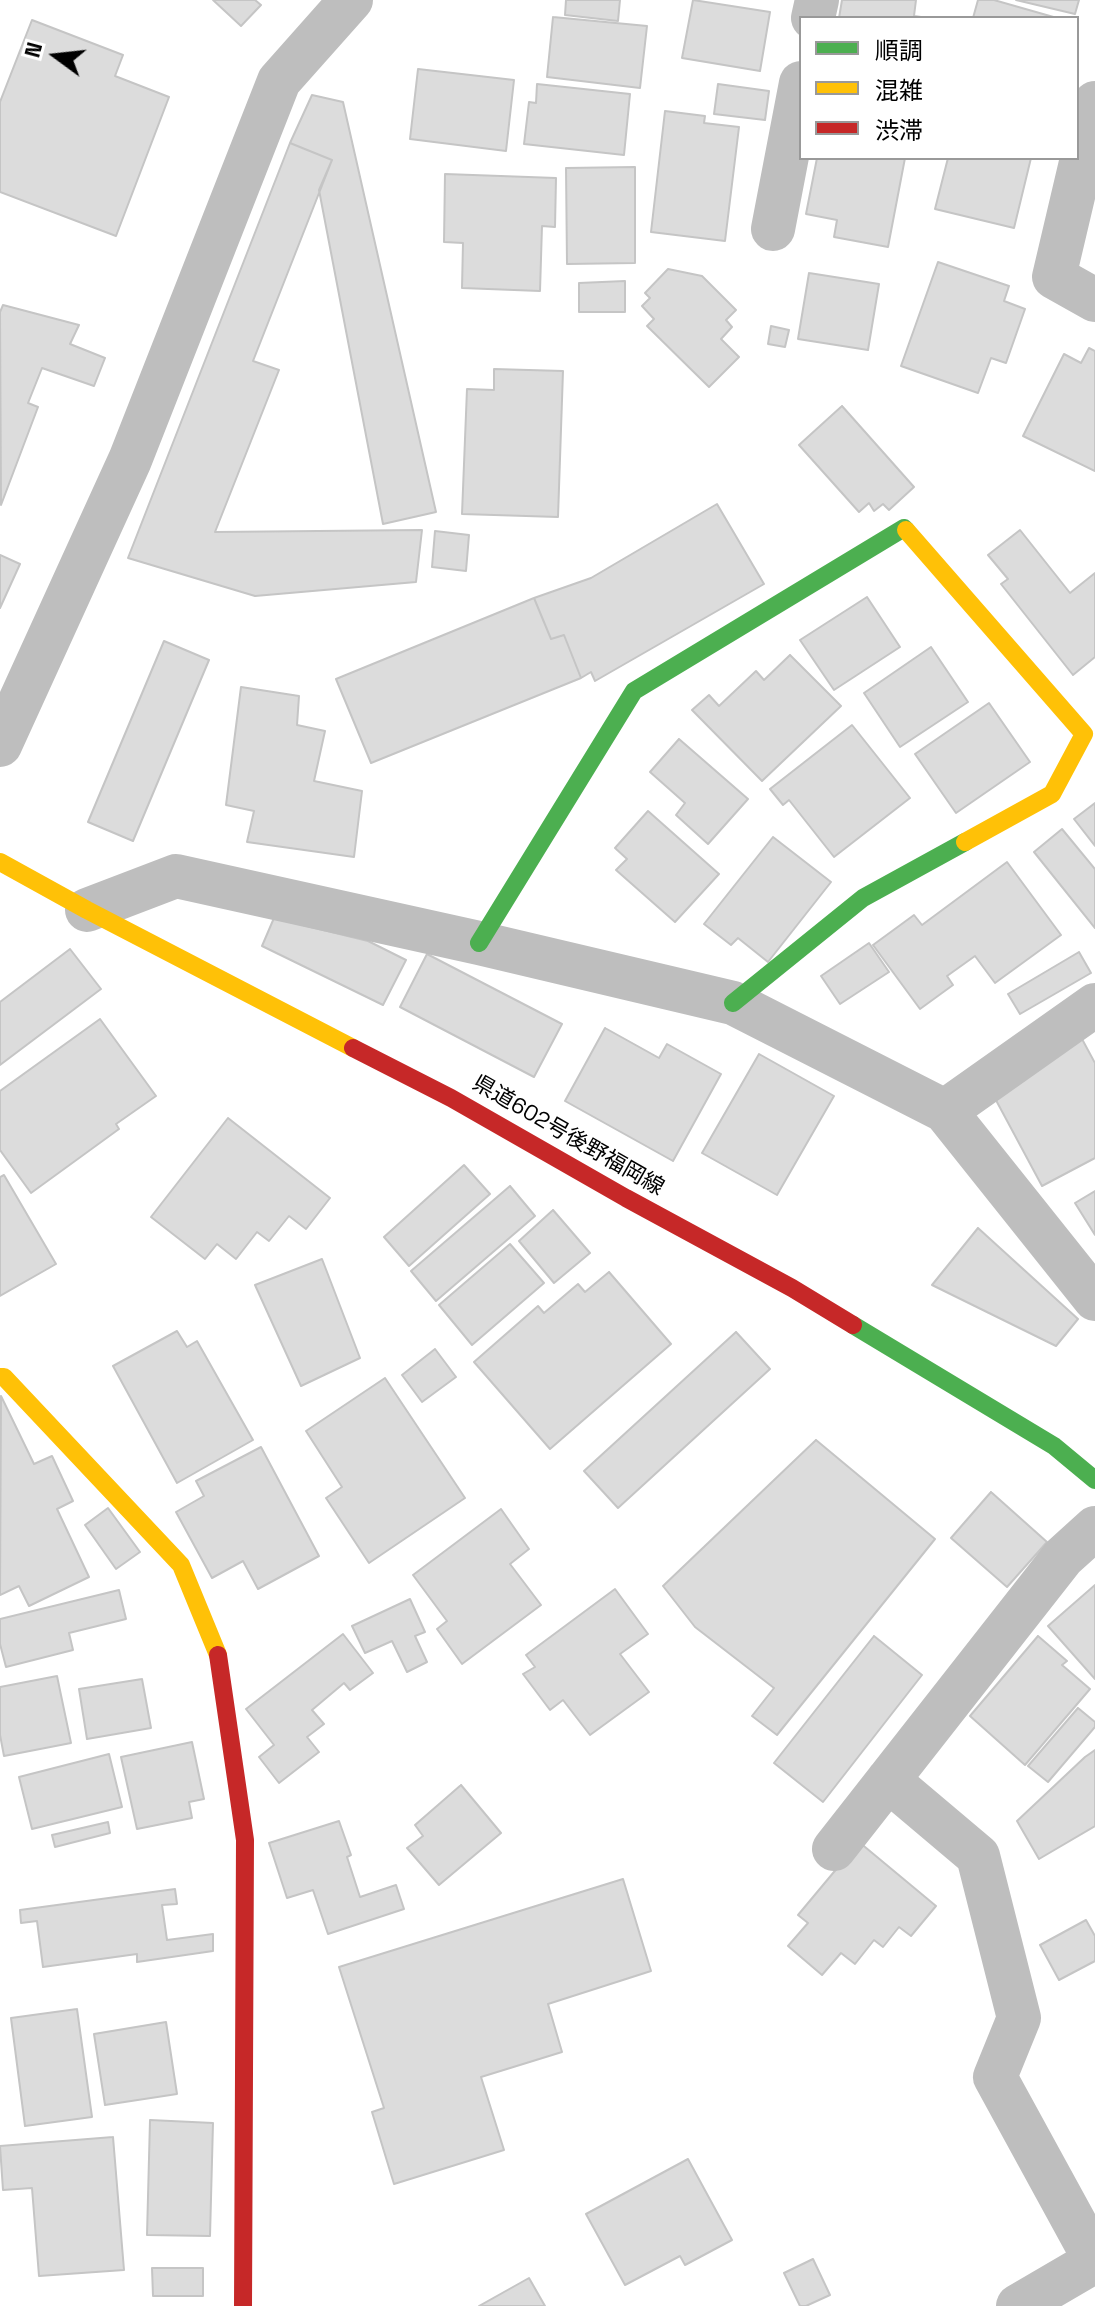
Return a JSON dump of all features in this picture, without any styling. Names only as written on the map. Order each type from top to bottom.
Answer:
[{"type":"street","points":[[0,745],[130,460],[279,81],[351,0]]},
{"type":"street","points":[[773,229],[799,93]]},
{"type":"street","points":[[1095,103],[1054,277],[1095,300]]},
{"type":"street","points":[[479,943],[634,691],[904,528],[1084,734],[1052,794],[863,898],[733,1003]]},
{"type":"street","name":"県道602号後野福岡線","points":[[0,862],[451,1098],[792,1288],[1054,1446],[1095,1480]]},
{"type":"street","points":[[87,910],[176,876],[733,1003],[945,1111],[1095,1299]]},
{"type":"street","points":[[945,1111],[1095,1005]]},
{"type":"street","points":[[1,1375],[181,1565],[219,1656],[245,1840],[243,2306]]},
{"type":"street","points":[[834,1849],[1063,1557],[1095,1528]]},
{"type":"street","points":[[888,1780],[978,1856],[1019,2018],[995,2077],[1095,2260],[1018,2306]]},
{"type":"building","points":[[213,0],[255,0],[261,5],[241,26]]},
{"type":"building","points":[[566,0],[620,0],[618,21],[565,15]]},
{"type":"building","points":[[693,0],[770,12],[760,71],[682,58]]},
{"type":"building","points":[[842,0],[916,0],[914,16],[839,16]]},
{"type":"building","points":[[978,0],[994,0],[1050,16],[974,16]]},
{"type":"building","points":[[1016,0],[1079,0],[1075,14]]},
{"type":"building","points":[[553,17],[647,26],[640,88],[547,77]]},
{"type":"building","points":[[32,20],[123,55],[115,76],[169,97],[116,236],[0,192],[0,102]]},
{"type":"building","points":[[418,69],[514,80],[506,151],[410,139]]},
{"type":"building","points":[[537,84],[630,94],[624,155],[524,144],[529,102],[536,103]]},
{"type":"building","points":[[718,84],[769,91],[765,120],[714,114]]},
{"type":"building","points":[[312,95],[343,102],[436,512],[383,524],[319,190],[332,160],[290,143]]},
{"type":"building","points":[[665,111],[705,116],[704,123],[739,127],[725,241],[651,232]]},
{"type":"building","points":[[290,143],[332,160],[253,361],[279,370],[215,532],[422,530],[416,582],[255,596],[128,558]]},
{"type":"building","points":[[817,160],[905,160],[888,247],[834,237],[837,220],[806,214]]},
{"type":"building","points":[[947,160],[1031,160],[1014,228],[935,209]]},
{"type":"building","points":[[635,167],[635,263],[567,264],[566,168]]},
{"type":"building","points":[[445,174],[556,178],[555,227],[542,226],[540,291],[462,288],[463,243],[444,242]]},
{"type":"building","points":[[938,262],[1009,286],[1004,301],[1025,309],[1006,363],[991,358],[978,393],[901,366]]},
{"type":"building","points":[[668,269],[702,276],[736,310],[726,320],[732,327],[721,339],[739,357],[709,387],[647,326],[654,319],[642,306],[650,298],[645,293]]},
{"type":"building","points":[[809,273],[879,284],[868,350],[798,339]]},
{"type":"building","points":[[625,281],[625,312],[579,312],[579,283]]},
{"type":"building","points":[[3,305],[79,325],[70,344],[105,358],[94,386],[42,368],[28,403],[38,407],[1,505],[0,312]]},
{"type":"building","points":[[771,326],[789,330],[785,347],[768,344]]},
{"type":"building","points":[[1089,348],[1095,351],[1095,471],[1023,436],[1064,354],[1081,363]]},
{"type":"building","points":[[494,369],[563,371],[558,517],[462,514],[467,389],[494,390]]},
{"type":"building","points":[[842,406],[914,487],[889,510],[883,504],[874,511],[869,503],[859,512],[799,445]]},
{"type":"building","points":[[717,504],[764,584],[595,681],[591,672],[581,678],[564,635],[551,639],[534,598],[591,578]]},
{"type":"building","points":[[1020,530],[1070,593],[1095,573],[1095,657],[1073,675],[1001,584],[1008,579],[988,555]]},
{"type":"building","points":[[435,531],[469,535],[466,571],[432,567]]},
{"type":"building","points":[[0,555],[20,564],[0,608]]},
{"type":"building","points":[[867,597],[900,647],[834,690],[800,640]]},
{"type":"building","points":[[534,598],[551,639],[564,635],[581,678],[371,763],[336,679]]},
{"type":"building","points":[[164,641],[209,660],[133,841],[88,822]]},
{"type":"building","points":[[931,647],[968,702],[900,747],[864,693]]},
{"type":"building","points":[[790,655],[841,706],[762,781],[692,710],[709,695],[719,706],[756,671],[764,680]]},
{"type":"building","points":[[241,687],[299,696],[297,725],[325,731],[314,781],[362,791],[354,857],[247,842],[254,811],[226,805]]},
{"type":"building","points":[[989,703],[1030,762],[956,813],[915,754]]},
{"type":"building","points":[[852,725],[910,798],[834,857],[789,800],[783,805],[770,789]]},
{"type":"building","points":[[679,739],[748,799],[708,844],[676,815],[685,803],[650,772]]},
{"type":"building","points":[[1095,803],[1095,846],[1074,819]]},
{"type":"building","points":[[648,811],[719,874],[675,922],[616,870],[627,859],[615,848]]},
{"type":"building","points":[[1062,829],[1095,869],[1095,928],[1034,852]]},
{"type":"building","points":[[773,837],[831,882],[768,962],[738,938],[731,945],[704,924]]},
{"type":"building","points":[[1007,862],[1061,935],[995,983],[975,956],[947,976],[953,985],[920,1009],[873,945],[914,915],[922,925]]},
{"type":"building","points":[[274,918],[368,941],[406,960],[383,1005],[262,946]]},
{"type":"building","points":[[869,943],[889,972],[840,1004],[821,976]]},
{"type":"building","points":[[70,949],[101,989],[0,1065],[0,1002]]},
{"type":"building","points":[[1079,952],[1091,973],[1020,1014],[1008,994]]},
{"type":"building","points":[[427,954],[562,1024],[534,1077],[400,1007]]},
{"type":"building","points":[[100,1019],[156,1096],[116,1124],[119,1129],[31,1193],[0,1150],[0,1091]]},
{"type":"building","points":[[605,1028],[659,1058],[667,1044],[721,1074],[673,1161],[565,1101]]},
{"type":"building","points":[[1082,1039],[1095,1063],[1095,1158],[1042,1186],[990,1089]]},
{"type":"building","points":[[759,1054],[834,1096],[777,1195],[702,1153]]},
{"type":"building","points":[[228,1118],[330,1198],[306,1229],[289,1216],[269,1241],[257,1232],[236,1259],[217,1244],[205,1259],[151,1217]]},
{"type":"building","points":[[464,1165],[490,1194],[409,1266],[384,1237]]},
{"type":"building","points":[[4,1175],[56,1264],[0,1296],[0,1177]]},
{"type":"building","points":[[510,1186],[535,1216],[436,1301],[411,1271]]},
{"type":"building","points":[[1095,1191],[1095,1235],[1075,1203]]},
{"type":"building","points":[[553,1210],[590,1253],[554,1283],[519,1241]]},
{"type":"building","points":[[978,1228],[1078,1319],[1056,1346],[932,1285]]},
{"type":"building","points":[[510,1244],[544,1283],[472,1345],[439,1305]]},
{"type":"building","points":[[322,1259],[360,1358],[301,1386],[255,1285]]},
{"type":"building","points":[[609,1272],[671,1344],[550,1449],[474,1362],[538,1306],[544,1313],[578,1284],[585,1292]]},
{"type":"building","points":[[177,1331],[187,1347],[197,1341],[253,1440],[177,1483],[113,1366]]},
{"type":"building","points":[[736,1332],[770,1369],[618,1508],[584,1471]]},
{"type":"building","points":[[435,1349],[456,1377],[422,1402],[402,1375]]},
{"type":"building","points":[[385,1378],[465,1498],[369,1563],[326,1498],[342,1487],[306,1431]]},
{"type":"building","points":[[1,1396],[34,1464],[52,1456],[73,1501],[57,1509],[89,1577],[29,1606],[19,1586],[0,1595]]},
{"type":"building","points":[[816,1440],[935,1539],[777,1735],[752,1716],[774,1688],[695,1627],[663,1586]]},
{"type":"building","points":[[261,1447],[319,1556],[258,1589],[243,1561],[212,1578],[176,1512],[204,1496],[196,1481]]},
{"type":"building","points":[[991,1492],[1047,1542],[1007,1587],[951,1538]]},
{"type":"building","points":[[108,1508],[140,1552],[116,1569],[85,1525]]},
{"type":"building","points":[[501,1509],[529,1549],[510,1564],[541,1605],[462,1664],[437,1629],[447,1621],[413,1575]]},
{"type":"building","points":[[1095,1585],[1095,1679],[1048,1626]]},
{"type":"building","points":[[615,1589],[648,1634],[620,1654],[649,1692],[590,1735],[563,1700],[550,1710],[523,1674],[535,1667],[526,1655]]},
{"type":"building","points":[[119,1590],[126,1619],[69,1633],[73,1650],[6,1667],[0,1644],[0,1619]]},
{"type":"building","points":[[410,1599],[425,1632],[415,1636],[427,1662],[407,1672],[392,1641],[365,1653],[352,1626]]},
{"type":"building","points":[[343,1634],[373,1673],[350,1690],[344,1683],[312,1710],[324,1724],[307,1737],[319,1752],[279,1783],[259,1757],[274,1745],[246,1709]]},
{"type":"building","points":[[874,1636],[922,1675],[823,1802],[774,1763]]},
{"type":"building","points":[[1038,1636],[1067,1661],[1062,1665],[1090,1689],[1025,1765],[970,1716]]},
{"type":"building","points":[[57,1676],[71,1743],[4,1756],[0,1735],[0,1687]]},
{"type":"building","points":[[142,1679],[151,1728],[87,1739],[79,1689]]},
{"type":"building","points":[[1078,1708],[1095,1722],[1095,1727],[1048,1782],[1028,1766]]},
{"type":"building","points":[[192,1742],[204,1799],[189,1802],[192,1818],[137,1829],[121,1757]]},
{"type":"building","points":[[1095,1750],[1095,1826],[1039,1859],[1017,1821]]},
{"type":"building","points":[[109,1754],[122,1807],[32,1829],[19,1777]]},
{"type":"building","points":[[461,1785],[501,1833],[439,1885],[407,1848],[423,1836],[415,1825]]},
{"type":"building","points":[[339,1821],[351,1855],[347,1857],[360,1897],[396,1885],[404,1909],[328,1934],[313,1890],[287,1898],[269,1843]]},
{"type":"building","points":[[108,1822],[110,1833],[55,1847],[52,1835]]},
{"type":"building","points":[[859,1842],[936,1906],[911,1936],[899,1927],[883,1947],[874,1940],[855,1964],[841,1953],[822,1975],[788,1946],[808,1923],[798,1915]]},
{"type":"building","points":[[623,1879],[651,1971],[548,2004],[562,2052],[481,2077],[504,2150],[394,2184],[372,2112],[384,2108],[339,1967]]},
{"type":"building","points":[[175,1889],[177,1904],[162,1905],[167,1940],[213,1934],[213,1951],[137,1962],[137,1954],[43,1967],[37,1921],[21,1923],[20,1910]]},
{"type":"building","points":[[1086,1920],[1095,1936],[1095,1961],[1059,1980],[1040,1945]]},
{"type":"building","points":[[77,2009],[92,2117],[25,2126],[11,2018]]},
{"type":"building","points":[[166,2022],[177,2094],[105,2105],[94,2034]]},
{"type":"building","points":[[150,2120],[213,2123],[210,2236],[147,2235]]},
{"type":"building","points":[[113,2137],[124,2270],[39,2276],[32,2188],[3,2190],[0,2146]]},
{"type":"building","points":[[688,2159],[732,2240],[685,2265],[680,2256],[625,2285],[586,2214]]},
{"type":"building","points":[[813,2259],[830,2295],[800,2306],[784,2273]]},
{"type":"building","points":[[152,2268],[203,2268],[203,2296],[153,2296]]},
{"type":"building","points":[[529,2278],[545,2306],[479,2306]]},
{"type":"traffic: fast","points":[[479,943],[634,691],[904,528],[906,530]]},
{"type":"traffic: fast","points":[[733,1003],[863,898],[965,842]]},
{"type":"traffic: fast","points":[[853,1325],[1054,1446],[1095,1480]]},
{"type":"traffic: slow","points":[[906,530],[1084,734],[1052,794],[965,842]]},
{"type":"traffic: slow","points":[[0,862],[353,1048]]},
{"type":"traffic: slow","points":[[0,1377],[4,1377],[181,1565],[218,1655]]},
{"type":"traffic: jam","points":[[353,1048],[451,1098],[853,1325]]},
{"type":"traffic: jam","points":[[218,1655],[245,1840],[243,2306]]}]
